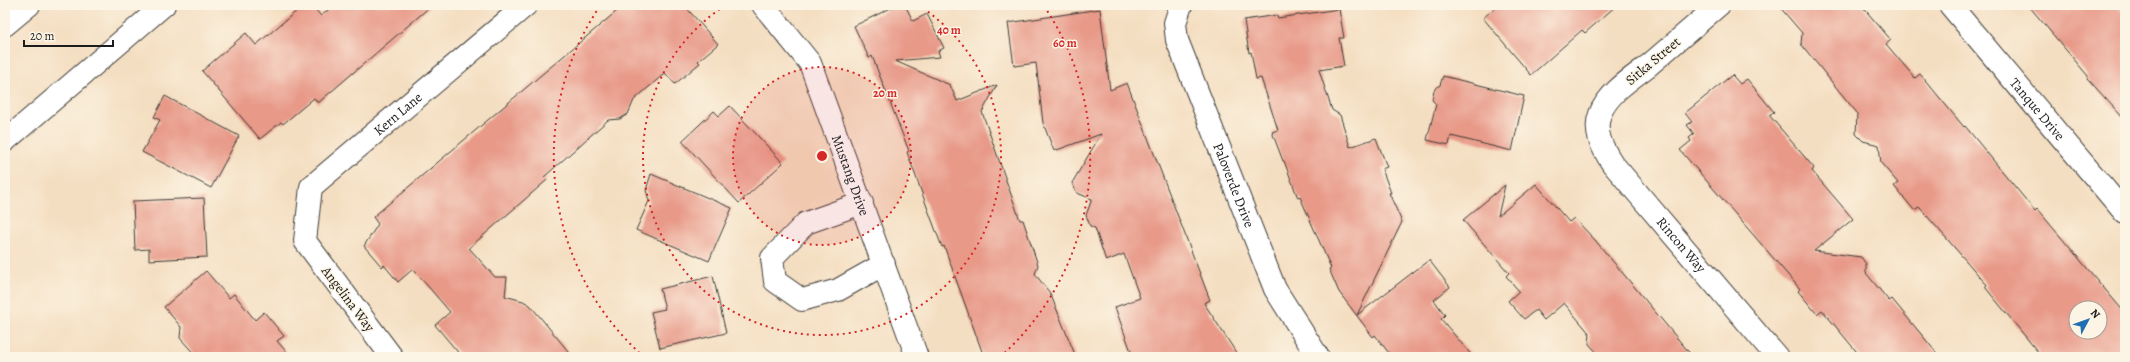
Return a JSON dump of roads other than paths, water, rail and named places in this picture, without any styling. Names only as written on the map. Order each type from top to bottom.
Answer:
[{"type":"street","points":[[5,25],[29,5]]},
{"type":"street","points":[[5,141],[164,5]]},
{"type":"street","name":"Kern Lane","points":[[304,241],[311,187],[526,5]]},
{"type":"street","name":"Mustang Drive","points":[[763,5],[810,63],[917,357]]},
{"type":"street","name":"Paloverde Drive","points":[[1181,5],[1175,23],[1180,47],[1275,290],[1318,357]]},
{"type":"street","name":"Sitka Street","points":[[1597,125],[1600,114],[1615,93],[1719,5]]},
{"type":"street","name":"Tanque Drive","points":[[1950,5],[2125,213]]},
{"type":"street","name":"Rincon Way","points":[[1597,125],[1604,151],[1612,163],[1777,357]]},
{"type":"street","points":[[862,203],[806,223],[772,258],[774,281],[802,300],[838,290],[884,264]]},
{"type":"street","name":"Angelina Way","points":[[304,241],[392,357]]}]
